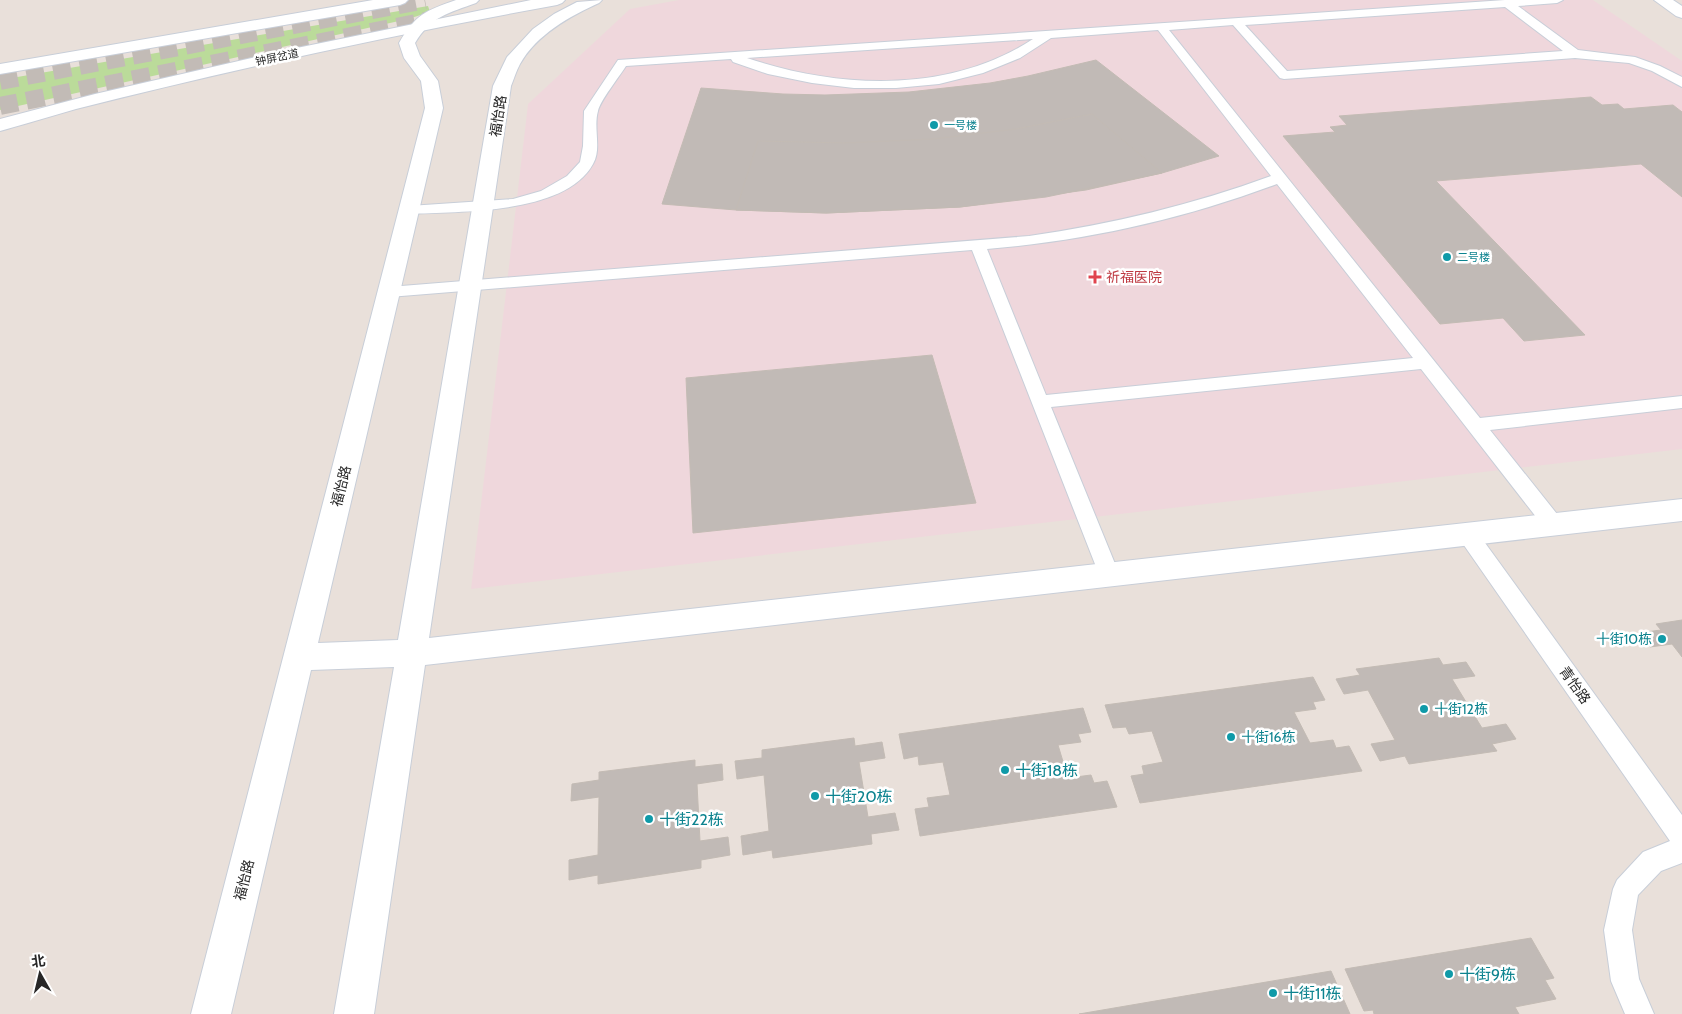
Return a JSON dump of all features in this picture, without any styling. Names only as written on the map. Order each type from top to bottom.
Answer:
[{"type":"street","points":[[0,69],[400,0]]},
{"type":"street","points":[[417,26],[435,13],[471,0]]},
{"type":"street","name":"钟屏岔道","points":[[0,125],[157,84],[417,26],[557,0]]},
{"type":"street","name":"福怡路","points":[[354,1014],[502,86],[512,62],[531,39],[558,18],[594,0]]},
{"type":"street","points":[[1662,0],[1682,13]]},
{"type":"street","name":"福怡路","points":[[211,1014],[434,108],[433,89],[425,72],[410,57],[408,50],[407,42],[417,26]]},
{"type":"street","points":[[299,657],[412,653],[1682,510]]},
{"type":"lane","points":[[409,210],[514,203],[546,194],[572,179],[587,162],[590,146],[591,111],[622,63],[1557,0]]},
{"type":"lane","points":[[1507,3],[1575,54]]},
{"type":"lane","points":[[1236,22],[1284,75],[1575,54],[1622,57],[1640,61],[1655,67],[1682,83]]},
{"type":"lane","points":[[1161,27],[1554,525]]},
{"type":"lane","points":[[730,56],[772,71],[823,81],[878,84],[933,80],[981,70],[1020,54],[1047,35]]},
{"type":"lane","points":[[389,292],[978,246],[1058,237],[1123,226],[1208,204],[1280,178]]},
{"type":"lane","points":[[978,246],[1109,576]]},
{"type":"lane","points":[[1040,402],[1426,362]]},
{"type":"lane","points":[[1475,425],[1682,402]]},
{"type":"lane","name":"青怡路","points":[[1468,535],[1682,836]]},
{"type":"lane","points":[[1640,1014],[1625,981],[1618,930],[1626,889],[1652,861],[1682,850]]},
{"type":"shaded area","name":"祈福医院","points":[[679,0],[1593,0],[1682,61],[1682,449],[471,589],[528,104],[630,9]]},
{"type":"green space","points":[[428,6],[430,12],[408,19],[0,110],[0,80]]},
{"type":"building","name":"一号楼","points":[[1096,60],[1219,156],[1162,173],[1086,190],[960,207],[826,213],[736,210],[662,204],[701,88],[825,95],[909,92],[990,83]]},
{"type":"building","name":"二号楼","points":[[1591,97],[1602,105],[1618,104],[1624,109],[1673,105],[1682,112],[1682,197],[1641,164],[1436,181],[1585,335],[1524,341],[1503,318],[1440,324],[1283,136],[1335,132],[1330,127],[1347,125],[1339,116]]},
{"type":"building","points":[[1092,114],[1162,173],[1046,197],[960,207],[826,213],[736,210],[758,141],[845,143],[933,139],[1016,129]]},
{"type":"building","points":[[932,355],[976,503],[693,533],[686,378]]},
{"type":"building","name":"十街10栋","points":[[1682,620],[1682,657],[1672,644],[1650,647],[1638,633],[1661,630],[1656,624]]},
{"type":"building","name":"十街12栋","points":[[1439,658],[1443,665],[1466,662],[1475,676],[1452,679],[1482,728],[1506,724],[1516,739],[1492,744],[1497,751],[1409,764],[1405,756],[1380,761],[1371,744],[1395,740],[1368,690],[1344,694],[1336,679],[1360,675],[1356,669]]},
{"type":"building","name":"十街16栋","points":[[1313,677],[1325,700],[1313,702],[1316,709],[1294,712],[1310,743],[1333,740],[1336,748],[1349,746],[1362,771],[1140,803],[1131,776],[1144,774],[1142,766],[1163,762],[1152,731],[1129,734],[1126,727],[1113,728],[1105,705]]},
{"type":"building","name":"十街18栋","points":[[1083,708],[1091,732],[1078,734],[1081,742],[1058,745],[1068,778],[1091,775],[1094,783],[1107,781],[1117,807],[920,836],[915,809],[929,807],[927,798],[950,795],[943,762],[919,765],[918,756],[904,759],[899,734]]},
{"type":"building","name":"十街20栋","points":[[854,738],[855,746],[882,742],[885,758],[859,762],[868,817],[895,813],[899,830],[871,834],[872,844],[773,858],[772,850],[743,855],[741,836],[769,831],[764,775],[737,779],[735,761],[762,758],[762,750]]},
{"type":"building","name":"十街22栋","points":[[695,760],[695,767],[722,764],[723,780],[697,784],[700,841],[728,837],[730,855],[701,860],[701,868],[598,884],[598,875],[569,880],[569,860],[598,855],[599,797],[571,801],[572,784],[599,780],[599,772]]},
{"type":"building","name":"十街9栋","points":[[1531,938],[1554,978],[1545,980],[1556,999],[1515,1007],[1519,1014],[1374,1014],[1373,1010],[1364,1011],[1345,969]]},
{"type":"building","name":"十街11栋","points":[[1331,971],[1350,1014],[1079,1014]]},
{"type":"tunnel","points":[[0,81],[425,0]]},
{"type":"tunnel","points":[[0,106],[447,17]]},
{"type":"place","name":"一号楼","points":[[934,125]]},
{"type":"place","name":"二号楼","points":[[1447,257]]},
{"type":"place","name":"祈福医院","points":[[1095,277]]},
{"type":"place","name":"十街10栋","points":[[1662,639]]},
{"type":"place","name":"十街12栋","points":[[1424,709]]},
{"type":"place","name":"十街16栋","points":[[1231,737]]},
{"type":"place","name":"十街18栋","points":[[1005,770]]},
{"type":"place","name":"十街20栋","points":[[815,796]]},
{"type":"place","name":"十街22栋","points":[[649,819]]},
{"type":"place","name":"十街9栋","points":[[1449,974]]},
{"type":"place","name":"十街11栋","points":[[1273,993]]}]
